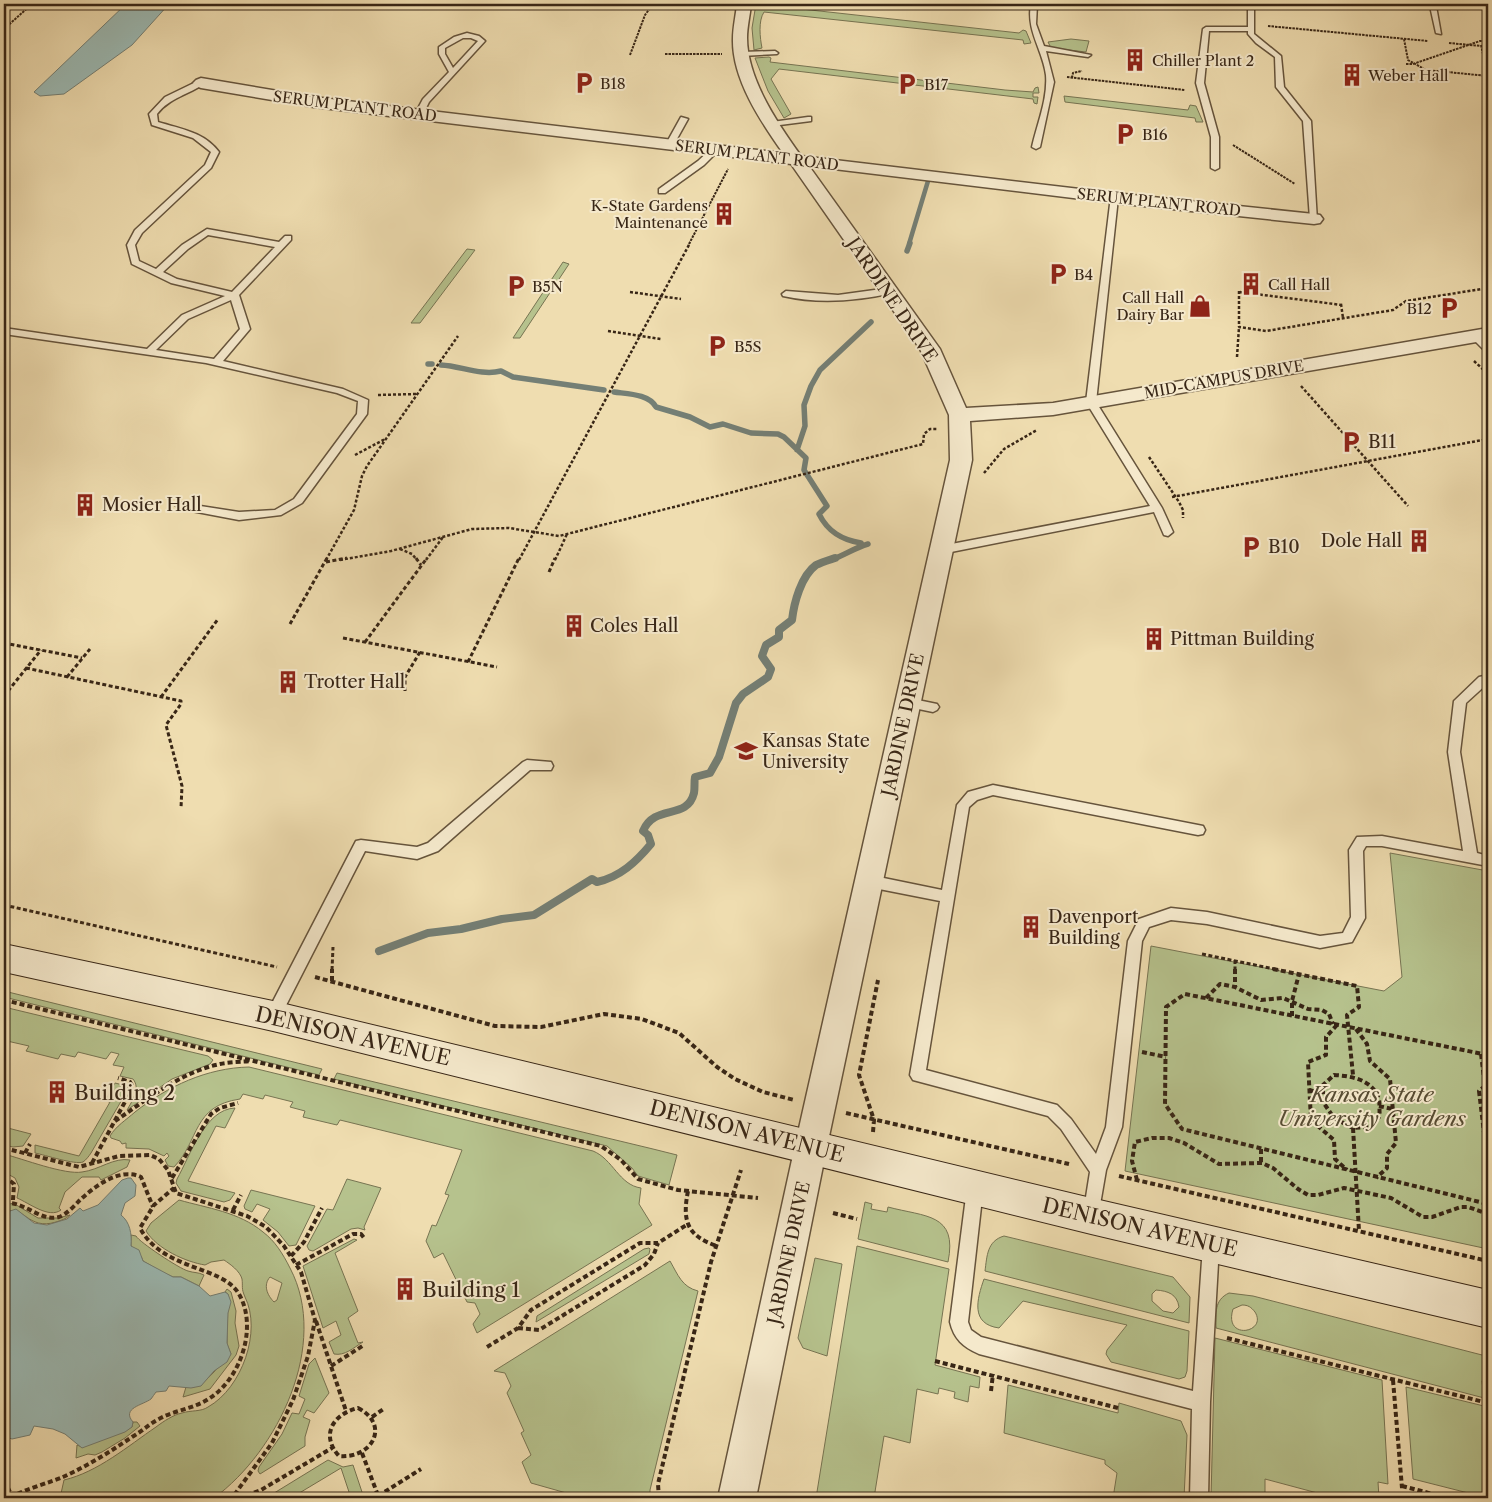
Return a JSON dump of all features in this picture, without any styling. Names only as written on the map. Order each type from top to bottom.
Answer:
[{"type":"street","name":"JARDINE DRIVE","points":[[738,1498],[811,1146],[961,460],[959,415],[930,349],[794,159],[753,92],[742,54],[740,25],[744,4]]},
{"type":"street","name":"SERUM PLANT ROAD","points":[[201,83],[314,102],[1114,198],[1314,219]]},
{"type":"street","name":"MID-CAMPUS DRIVE","points":[[959,415],[1052,409],[1284,369],[1484,340]]},
{"type":"street","name":"DENISON AVENUE","points":[[4,958],[273,1016],[1091,1216],[1488,1309]]},
{"type":"lane","points":[[1034,4],[1032,11],[1034,27],[1045,49],[1050,83],[1036,147]]},
{"type":"lane","points":[[1250,4],[1251,34],[1258,42],[1278,56],[1280,87],[1307,121],[1314,219]]},
{"type":"lane","points":[[1435,4],[1433,6],[1440,33]]},
{"type":"lane","points":[[1215,168],[1215,137],[1200,83],[1206,29],[1250,29]]},
{"type":"lane","points":[[419,114],[426,101],[482,41],[478,37],[469,35],[455,38],[442,47],[442,54],[452,72]]},
{"type":"lane","points":[[1045,49],[1088,54]]},
{"type":"lane","points":[[742,54],[775,53]]},
{"type":"lane","points":[[201,83],[167,98],[153,114],[155,123],[200,136],[212,146],[215,152],[208,166],[138,232],[130,245],[135,262],[157,273],[174,281],[234,295]]},
{"type":"lane","points":[[670,144],[684,119]]},
{"type":"lane","points":[[772,124],[808,119]]},
{"type":"lane","points":[[662,191],[701,163],[716,149]]},
{"type":"lane","points":[[1114,198],[1091,402],[1157,508],[1168,532]]},
{"type":"lane","points":[[157,273],[185,247],[206,232],[281,245]]},
{"type":"lane","points":[[149,352],[185,317],[234,295],[288,238]]},
{"type":"lane","points":[[786,294],[812,298],[847,298],[889,292]]},
{"type":"lane","points":[[217,362],[245,329],[234,295]]},
{"type":"lane","points":[[4,331],[217,362],[340,391],[363,400],[362,414],[298,501],[277,513],[239,516],[180,506]]},
{"type":"lane","points":[[941,550],[1157,508]]},
{"type":"lane","points":[[1471,858],[1454,752],[1460,701],[1483,680],[1488,679]]},
{"type":"lane","points":[[908,703],[933,708]]},
{"type":"lane","points":[[273,1016],[362,845],[417,853],[433,847],[527,765],[547,766]]},
{"type":"lane","points":[[1098,1170],[1066,1124],[1052,1110],[918,1075],[963,805],[973,796],[993,790],[1198,830]]},
{"type":"lane","points":[[1091,1216],[1098,1170],[1114,1127],[1135,941],[1144,923],[1171,914],[1207,918],[1320,942],[1348,938],[1358,918],[1356,850],[1362,841],[1382,841],[1488,861]]},
{"type":"lane","points":[[869,881],[948,897]]},
{"type":"lane","points":[[975,1187],[959,1322],[960,1332],[968,1340],[979,1345],[1201,1402]]},
{"type":"lane","points":[[1199,1498],[1201,1402],[1212,1244]]},
{"type":"path","points":[[4,29],[32,4]]},
{"type":"path","points":[[630,55],[636,46],[645,14],[653,4]]},
{"type":"path","points":[[1260,25],[1432,41]]},
{"type":"path","points":[[1404,39],[1408,60],[1426,70],[1488,76],[1480,41]]},
{"type":"path","points":[[1406,64],[1413,64],[1480,41],[1488,41]]},
{"type":"path","points":[[1441,42],[1481,46]]},
{"type":"path","points":[[1045,49],[1057,76],[1203,92]]},
{"type":"path","points":[[665,54],[742,54]]},
{"type":"path","points":[[1229,143],[1300,188]]},
{"type":"path","points":[[468,662],[533,531],[662,297],[737,152]]},
{"type":"path","points":[[1239,327],[1266,331],[1393,310],[1406,301],[1488,288]]},
{"type":"path","points":[[1237,357],[1239,291],[1342,304],[1343,318]]},
{"type":"path","points":[[630,292],[681,299]]},
{"type":"path","points":[[608,331],[661,339]]},
{"type":"path","points":[[290,624],[354,510],[362,476],[458,336]]},
{"type":"path","points":[[1284,369],[1408,506]]},
{"type":"path","points":[[357,397],[418,394]]},
{"type":"path","points":[[982,467],[982,475],[1004,449],[1027,435],[1045,428]]},
{"type":"path","points":[[1150,498],[1176,497],[1488,438]]},
{"type":"path","points":[[326,562],[399,549],[472,529],[490,527],[533,531],[559,536],[836,465]]},
{"type":"path","points":[[549,572],[568,534]]},
{"type":"path","points":[[365,642],[443,536]]},
{"type":"path","points":[[399,549],[412,554],[421,565]]},
{"type":"path","points":[[161,697],[218,619]]},
{"type":"path","points":[[343,638],[497,667]]},
{"type":"path","points":[[4,643],[82,658]]},
{"type":"path","points":[[67,677],[90,649]]},
{"type":"path","points":[[4,696],[41,650]]},
{"type":"path","points":[[405,691],[405,677],[420,652]]},
{"type":"path","points":[[26,668],[181,701],[181,704],[166,725],[182,786],[181,808]]},
{"type":"path","points":[[4,905],[295,971],[495,1026],[511,1028],[548,1026],[610,1014],[638,1018],[663,1025],[688,1038],[716,1066],[741,1083],[774,1095],[874,1120],[1488,1261]]},
{"type":"path","points":[[332,981],[333,945]]},
{"type":"path","points":[[1202,954],[1357,986],[1359,1007],[1347,1015],[1352,1076]]},
{"type":"path","points":[[1235,960],[1235,987]]},
{"type":"path","points":[[874,1120],[859,1075],[880,971]]},
{"type":"path","points":[[1292,1016],[1292,1001],[1299,974]]},
{"type":"path","points":[[1206,999],[1220,984],[1235,987],[1261,1000],[1283,998],[1308,1009],[1322,1010],[1329,1014],[1335,1025]]},
{"type":"path","points":[[1488,1055],[1185,994],[1166,1007],[1165,1104],[1182,1129],[1347,1171],[1488,1204]]},
{"type":"path","points":[[4,1000],[601,1146],[621,1160],[638,1179],[688,1191],[732,1197],[758,1198]]},
{"type":"path","points":[[1335,1025],[1326,1037],[1326,1055],[1308,1062],[1310,1120],[1334,1140],[1335,1159],[1347,1171]]},
{"type":"path","points":[[1355,1028],[1367,1044],[1370,1061],[1390,1079],[1396,1143],[1387,1154],[1387,1168],[1376,1178]]},
{"type":"path","points":[[1146,1053],[1166,1057]]},
{"type":"path","points":[[1481,1054],[1485,1086],[1479,1091],[1488,1166]]},
{"type":"path","points":[[115,1121],[162,1090],[191,1074],[217,1065],[254,1061]]},
{"type":"path","points":[[1334,1075],[1352,1076],[1369,1085],[1379,1100],[1380,1116],[1370,1127],[1353,1128],[1334,1118],[1323,1102],[1322,1085],[1334,1075]]},
{"type":"path","points":[[92,1164],[133,1087],[130,1082],[118,1078]]},
{"type":"path","points":[[1309,1090],[1322,1094]]},
{"type":"path","points":[[171,1179],[211,1114],[220,1108],[238,1103]]},
{"type":"path","points":[[1379,1106],[1392,1109]]},
{"type":"path","points":[[1482,1118],[1488,1119]]},
{"type":"path","points":[[1353,1128],[1359,1231]]},
{"type":"path","points":[[1137,1180],[1132,1165],[1131,1153],[1135,1142],[1145,1138],[1164,1137],[1181,1140],[1220,1164],[1261,1162],[1270,1166],[1307,1195],[1315,1196],[1336,1188],[1357,1190],[1396,1200],[1421,1216],[1436,1217],[1454,1208],[1478,1208],[1488,1214]]},
{"type":"path","points":[[25,1153],[30,1144]]},
{"type":"path","points":[[4,1148],[79,1167],[119,1156],[150,1155],[159,1159],[168,1170],[176,1193],[184,1197],[233,1210],[266,1226],[276,1236],[301,1272],[346,1411]]},
{"type":"path","points":[[1261,1149],[1261,1162]]},
{"type":"path","points":[[659,1498],[658,1484],[717,1246],[741,1170]]},
{"type":"path","points":[[4,1203],[13,1200],[41,1214],[58,1217],[96,1187],[113,1178],[133,1173],[142,1177],[153,1207]]},
{"type":"path","points":[[4,1176],[14,1184],[13,1200]]},
{"type":"path","points":[[4,1480],[12,1497],[64,1477],[133,1437],[166,1415],[206,1401],[217,1392],[237,1367],[246,1342],[247,1331],[245,1313],[237,1291],[234,1287],[206,1271],[189,1266],[168,1256],[147,1241],[140,1228],[153,1207],[164,1195],[174,1188]]},
{"type":"path","points":[[688,1191],[685,1204],[688,1224],[694,1236],[700,1241],[717,1246]]},
{"type":"path","points":[[233,1210],[241,1195]]},
{"type":"path","points":[[1477,1202],[1478,1208]]},
{"type":"path","points":[[291,1256],[304,1242],[322,1208]]},
{"type":"path","points":[[833,1213],[857,1219]]},
{"type":"path","points":[[486,1347],[518,1328],[531,1310],[640,1243],[658,1243],[688,1224]]},
{"type":"path","points":[[296,1265],[353,1234],[361,1234],[365,1239]]},
{"type":"path","points":[[518,1328],[531,1331],[539,1330],[645,1265],[654,1254],[658,1243]]},
{"type":"path","points":[[232,1498],[272,1443],[294,1400],[308,1356],[315,1320]]},
{"type":"path","points":[[1225,1337],[1488,1403]]},
{"type":"path","points":[[330,1366],[364,1345]]},
{"type":"path","points":[[935,1361],[993,1373],[1118,1408]]},
{"type":"path","points":[[991,1391],[993,1373]]},
{"type":"path","points":[[1393,1380],[1402,1487],[1448,1498]]},
{"type":"path","points":[[358,1408],[366,1410],[372,1417],[375,1423],[374,1437],[370,1446],[362,1454],[351,1458],[336,1454],[329,1438],[331,1429],[338,1416],[346,1411],[358,1408]]},
{"type":"path","points":[[372,1417],[385,1408]]},
{"type":"path","points":[[239,1498],[261,1490],[332,1448]]},
{"type":"path","points":[[362,1454],[379,1497],[421,1469]]},
{"type":"green space","points":[[756,4],[1019,33],[1023,30],[1026,31],[1031,43],[1024,44],[1023,40],[764,12],[760,25],[762,48],[754,50],[752,28]]},
{"type":"green space","points":[[1349,4],[1424,4],[1408,9],[1398,9]]},
{"type":"green space","points":[[1071,39],[1089,41],[1086,52],[1051,48],[1048,42]]},
{"type":"green space","points":[[755,58],[771,58],[770,62],[1005,90],[1033,92],[1038,87],[1039,93],[1033,93],[1033,97],[1038,97],[1037,104],[1034,103],[1033,99],[779,69],[771,79],[791,114],[784,118],[768,91]]},
{"type":"green space","points":[[1064,96],[1188,110],[1190,105],[1196,106],[1203,122],[1196,122],[1195,118],[1065,102]]},
{"type":"green space","points":[[467,249],[475,250],[420,323],[411,323]]},
{"type":"green space","points":[[563,262],[569,264],[520,338],[513,338]]},
{"type":"green space","name":"Kansas State University Gardens","points":[[1390,853],[1488,871],[1488,1249],[1125,1171],[1151,946],[1384,991],[1402,977]]},
{"type":"green space","points":[[4,991],[322,1069],[319,1075],[4,997]]},
{"type":"green space","points":[[4,1007],[208,1056],[213,1060],[210,1064],[172,1079],[127,1110],[135,1095],[136,1087],[133,1079],[120,1076],[124,1067],[113,1065],[119,1054],[111,1052],[106,1059],[78,1052],[75,1057],[61,1054],[58,1059],[26,1051],[29,1046],[7,1041],[4,1045]]},
{"type":"green space","points":[[249,1067],[593,1151],[606,1160],[627,1182],[641,1188],[639,1204],[652,1225],[477,1333],[473,1324],[480,1314],[475,1303],[467,1302],[443,1253],[434,1258],[426,1241],[432,1225],[436,1226],[449,1195],[445,1194],[462,1150],[340,1120],[337,1125],[303,1117],[305,1111],[290,1107],[293,1102],[265,1095],[263,1099],[243,1094],[240,1099],[224,1103],[205,1116],[189,1146],[174,1167],[168,1166],[165,1160],[169,1156],[167,1153],[164,1156],[149,1149],[126,1148],[126,1143],[122,1144],[120,1141],[111,1138],[110,1136],[121,1123],[161,1094],[174,1087],[218,1071]]},
{"type":"green space","points":[[337,1073],[677,1155],[669,1185],[638,1176],[632,1168],[607,1146],[334,1079]]},
{"type":"green space","points":[[115,1083],[127,1086],[127,1091],[91,1153],[83,1162],[79,1163],[35,1153],[35,1145],[79,1156],[110,1102],[105,1101]]},
{"type":"green space","points":[[235,1108],[225,1128],[216,1126],[188,1181],[235,1193],[230,1200],[224,1202],[181,1191],[176,1183],[177,1179],[200,1135],[215,1116],[224,1110]]},
{"type":"green space","points":[[4,1127],[31,1134],[23,1146],[13,1147],[4,1145]]},
{"type":"green space","points":[[4,1154],[55,1169],[75,1172],[88,1171],[118,1160],[130,1160],[127,1167],[101,1180],[99,1177],[82,1177],[65,1192],[59,1208],[61,1210],[51,1213],[17,1198],[19,1187],[15,1178],[4,1172]]},
{"type":"green space","points":[[347,1179],[381,1188],[364,1227],[365,1230],[351,1229],[313,1251],[309,1250],[307,1246],[327,1209],[333,1210]]},
{"type":"green space","points":[[251,1190],[315,1206],[296,1245],[289,1246],[278,1232],[263,1220],[270,1209],[257,1204],[252,1212],[245,1209],[244,1206]]},
{"type":"green space","points":[[179,1200],[233,1215],[244,1220],[254,1225],[275,1244],[290,1268],[301,1298],[304,1329],[300,1362],[291,1394],[277,1425],[258,1453],[237,1478],[214,1498],[60,1498],[64,1480],[101,1465],[172,1417],[185,1412],[205,1409],[220,1398],[231,1387],[246,1358],[250,1342],[250,1311],[239,1273],[224,1260],[205,1265],[172,1254],[151,1238],[146,1231],[151,1223]],"holes":[[[270,1277],[282,1283],[277,1300],[274,1302],[267,1290],[268,1280]]]},
{"type":"green space","points":[[865,1202],[872,1204],[871,1209],[887,1212],[888,1207],[936,1220],[948,1234],[950,1246],[948,1262],[858,1239]]},
{"type":"green space","points":[[13,1203],[38,1218],[58,1218],[70,1215],[56,1222],[38,1223],[16,1211],[4,1213],[4,1206]]},
{"type":"green space","points":[[131,1235],[136,1236],[177,1266],[204,1275],[199,1286],[181,1277],[173,1277],[143,1261],[141,1256],[131,1246]]},
{"type":"green space","points":[[1004,1236],[1173,1277],[1190,1297],[1189,1323],[985,1271],[989,1250],[998,1238]],"holes":[[[1156,1290],[1168,1292],[1174,1296],[1179,1307],[1173,1313],[1163,1311],[1152,1301],[1152,1294]]]},
{"type":"green space","points":[[354,1239],[357,1240],[335,1253],[358,1311],[348,1318],[358,1343],[363,1342],[345,1353],[334,1354],[329,1342],[341,1335],[336,1321],[323,1328],[303,1266]]},
{"type":"green space","points":[[857,1246],[949,1269],[935,1365],[980,1377],[979,1388],[970,1386],[968,1402],[954,1398],[955,1392],[939,1388],[938,1394],[917,1389],[910,1443],[884,1436],[874,1498],[816,1498]]},
{"type":"green space","points":[[649,1248],[649,1254],[536,1322],[537,1316],[644,1249]]},
{"type":"green space","points":[[815,1258],[842,1264],[827,1356],[803,1348],[798,1338]]},
{"type":"green space","points":[[670,1261],[684,1283],[698,1291],[650,1490],[650,1498],[584,1498],[531,1483],[522,1462],[531,1455],[521,1433],[524,1431],[507,1393],[511,1386],[505,1373],[494,1371]]},
{"type":"green space","points":[[984,1279],[1189,1331],[1185,1377],[1179,1379],[1111,1362],[1106,1354],[1107,1350],[1127,1325],[1023,1301],[999,1328],[990,1326],[983,1321],[978,1310],[979,1295]]},
{"type":"green space","points":[[227,1289],[231,1292],[236,1311],[235,1323],[239,1346],[236,1355],[210,1389],[183,1397],[186,1387],[195,1387],[202,1383],[231,1354],[227,1344],[228,1294],[225,1292]]},
{"type":"green space","points":[[1229,1293],[1253,1296],[1482,1355],[1488,1358],[1488,1373],[1482,1381],[1483,1390],[1488,1394],[1488,1399],[1216,1328],[1218,1303]],"holes":[[[1242,1305],[1249,1307],[1255,1312],[1256,1325],[1251,1329],[1239,1330],[1234,1326],[1232,1319],[1233,1309]]]},
{"type":"green space","points":[[1215,1338],[1382,1380],[1388,1484],[1378,1482],[1379,1498],[1336,1498],[1265,1479],[1265,1498],[1211,1498]]},
{"type":"green space","points":[[315,1358],[329,1393],[314,1413],[307,1410],[303,1417],[310,1420],[305,1437],[305,1446],[260,1474],[258,1471],[259,1467],[282,1434],[292,1413],[299,1414],[305,1399],[299,1396],[309,1364]]},
{"type":"green space","points":[[1008,1385],[1118,1413],[1119,1403],[1181,1421],[1187,1435],[1184,1498],[1113,1498],[1117,1473],[1105,1464],[1105,1460],[1004,1433]]},
{"type":"green space","points":[[1406,1387],[1488,1407],[1488,1498],[1413,1479]]},
{"type":"green space","points":[[133,1422],[137,1422],[140,1426],[125,1438],[95,1455],[88,1454],[76,1458],[77,1445],[82,1447],[132,1427]]},
{"type":"green space","points":[[328,1460],[343,1467],[353,1465],[364,1498],[351,1498],[341,1468],[291,1498],[266,1498]]},
{"type":"water","points":[[126,4],[169,4],[132,45],[64,94],[40,96],[34,92]]},
{"type":"water","points":[[131,1178],[136,1185],[135,1196],[125,1203],[121,1215],[130,1229],[131,1246],[139,1250],[143,1261],[173,1277],[181,1277],[199,1286],[210,1296],[225,1292],[228,1294],[231,1302],[228,1313],[227,1343],[231,1354],[227,1362],[214,1371],[201,1386],[191,1388],[169,1386],[166,1391],[156,1392],[151,1399],[131,1410],[132,1427],[125,1432],[82,1448],[65,1434],[53,1429],[34,1426],[30,1435],[9,1438],[8,1427],[4,1424],[4,1213],[16,1209],[34,1223],[47,1225],[67,1219],[80,1208],[83,1211],[98,1205],[122,1180]]},
{"type":"waterway","points":[[909,244],[928,181]]},
{"type":"waterway","points":[[907,251],[910,243]]},
{"type":"waterway","points":[[797,450],[805,426],[804,405],[811,386],[820,370],[871,322]]},
{"type":"waterway","points":[[441,365],[486,372],[501,371],[513,377],[604,390]]},
{"type":"waterway","points":[[614,392],[643,397],[656,407],[690,417],[710,427],[723,424],[751,433],[778,434],[797,450]]},
{"type":"waterway","points":[[797,450],[806,458],[804,470],[827,506],[819,514],[827,526],[836,534],[848,540],[861,543]]},
{"type":"waterway","points":[[831,560],[868,544]]},
{"type":"waterway","points":[[379,951],[428,933],[461,929],[502,919],[534,915],[592,879],[597,882],[605,880],[620,873],[633,863],[651,844],[648,835],[643,831],[648,822],[655,817],[685,807],[690,802],[694,793],[695,777],[710,773],[719,757],[736,703],[743,694],[768,677],[771,669],[762,656],[766,645],[779,637],[779,630],[792,620],[794,606],[806,576],[816,565],[835,558]]},
{"type":"place","name":"Chiller Plant 2","points":[[1135,60]]},
{"type":"place","name":"Weber Hall","points":[[1352,75]]},
{"type":"place","name":"B18","points":[[584,83]]},
{"type":"place","name":"B17","points":[[907,84]]},
{"type":"place","name":"B16","points":[[1125,134]]},
{"type":"place","name":"K-State Gardens Maintenance","points":[[724,214]]},
{"type":"place","name":"B4","points":[[1058,274]]},
{"type":"place","name":"Call Hall","points":[[1251,284]]},
{"type":"place","name":"B5N","points":[[516,286]]},
{"type":"place","name":"Call Hall Dairy Bar","points":[[1200,306]]},
{"type":"place","name":"B12","points":[[1449,308]]},
{"type":"place","name":"B5S","points":[[717,346]]},
{"type":"place","name":"B11","points":[[1351,442]]},
{"type":"place","name":"Mosier Hall","points":[[85,505]]},
{"type":"place","name":"Dole Hall","points":[[1419,541]]},
{"type":"place","name":"B10","points":[[1251,547]]},
{"type":"place","name":"Coles Hall","points":[[574,626]]},
{"type":"place","name":"Pittman Building","points":[[1154,639]]},
{"type":"place","name":"Trotter Hall","points":[[288,682]]},
{"type":"place","name":"Kansas State University","points":[[746,751]]},
{"type":"place","name":"Davenport Building","points":[[1031,927]]},
{"type":"place","name":"Building 2","points":[[57,1092]]},
{"type":"place","name":"Building 1","points":[[405,1289]]}]
